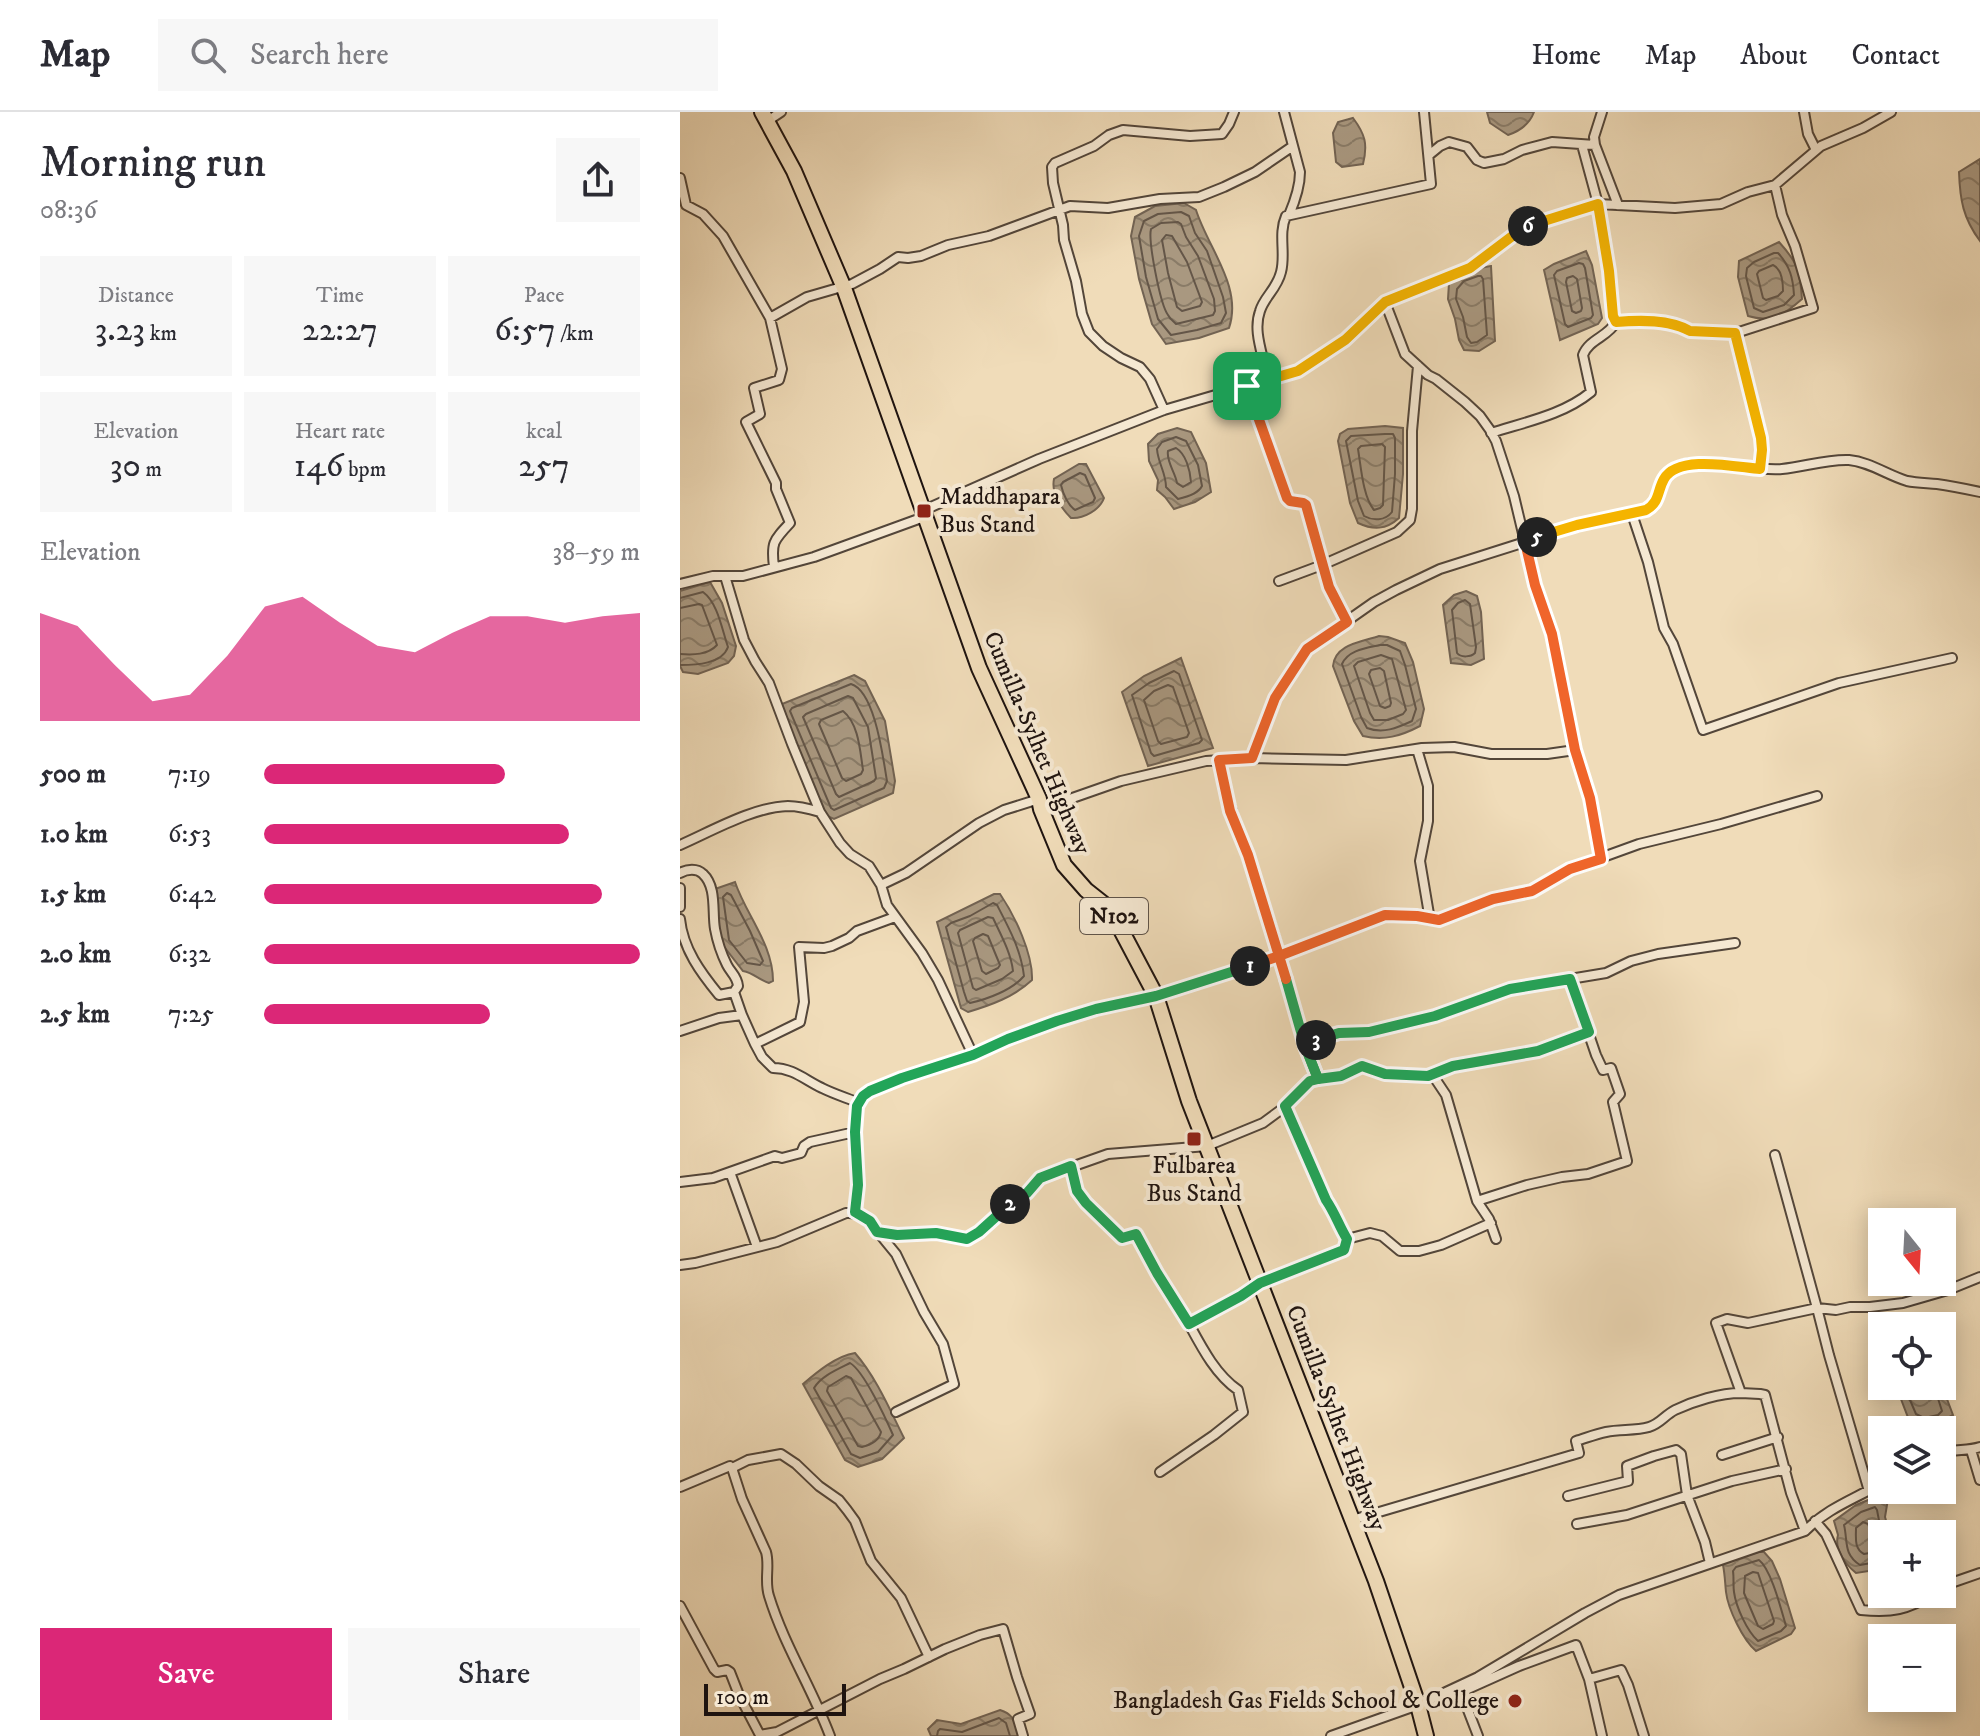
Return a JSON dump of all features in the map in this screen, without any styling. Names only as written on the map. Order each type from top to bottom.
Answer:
[{"type":"highway","name":"Cumilla-Sylhet Highway","points":[[764,117],[794,171],[844,288],[979,668],[1064,865],[1086,890],[1110,909],[1156,996],[1189,1101],[1376,1581],[1426,1736]]},
{"type":"street","points":[[764,117],[781,112]]},
{"type":"street","points":[[1164,410],[1150,379],[1140,367],[1103,346],[1089,332],[1064,240],[1051,171],[1055,163],[1123,130],[1190,136],[1222,134],[1234,112]]},
{"type":"street","points":[[1267,380],[1257,332],[1259,315],[1281,273],[1283,225],[1300,181],[1284,112]]},
{"type":"street","points":[[1289,215],[1431,184],[1424,112]]},
{"type":"street","points":[[1602,112],[1594,137],[1595,145],[1618,205]]},
{"type":"street","points":[[1804,112],[1808,134],[1816,150]]},
{"type":"street","points":[[680,584],[713,576],[743,576],[814,557],[923,514],[1039,459],[1164,410],[1298,371],[1345,340],[1385,302],[1470,268],[1523,228],[1598,204],[1675,208],[1721,204],[1775,185],[1816,150],[1891,112]]},
{"type":"street","points":[[1429,155],[1449,142],[1467,147],[1477,160],[1484,163],[1552,142],[1595,145]]},
{"type":"street","points":[[1582,145],[1598,204],[1616,322]]},
{"type":"street","points":[[770,318],[807,297],[844,288],[898,257],[921,256],[948,245],[989,236],[1070,206],[1108,208],[1160,199],[1199,197],[1255,172],[1293,146]]},
{"type":"street","points":[[680,178],[683,206],[703,214],[723,236],[770,318],[782,369],[779,380],[754,388],[760,414],[746,422],[776,483],[790,523],[772,548],[774,567]]},
{"type":"street","points":[[1616,322],[1633,320],[1690,331],[1735,333],[1813,308],[1775,185]]},
{"type":"street","points":[[1385,302],[1405,354],[1480,416],[1496,441],[1514,496],[1535,585],[1552,634],[1601,859]]},
{"type":"street","points":[[1491,433],[1564,409],[1591,392],[1583,355],[1585,349],[1611,331],[1616,322]]},
{"type":"street","points":[[1735,333],[1761,438],[1760,469]]},
{"type":"street","points":[[1279,581],[1397,532],[1410,520],[1412,431],[1418,366]]},
{"type":"street","points":[[1247,386],[1287,498],[1306,505],[1329,587],[1347,622]]},
{"type":"street","points":[[1252,758],[1275,698],[1307,649],[1374,602],[1440,569],[1569,527],[1632,514],[1653,506],[1663,480],[1675,468],[1709,464],[1781,469],[1848,460],[1910,482],[1980,492]]},
{"type":"street","points":[[1632,514],[1648,562],[1664,628],[1673,644],[1703,730],[1839,683],[1952,658]]},
{"type":"street","points":[[725,576],[744,640],[769,683],[820,812],[840,843],[850,854],[869,866],[881,885],[887,905],[938,980],[973,1055]]},
{"type":"street","points":[[881,885],[906,873],[979,823],[1004,810],[1040,804],[1206,761],[1252,758],[1346,760],[1417,749],[1454,747],[1491,754],[1522,755],[1575,750]]},
{"type":"street","points":[[1417,749],[1428,786],[1428,821],[1420,861],[1430,920]]},
{"type":"street","points":[[1219,760],[1230,811],[1248,855],[1305,1046],[1318,1079]]},
{"type":"street","points":[[855,1212],[858,1185],[857,1106],[863,1096],[885,1084],[973,1055],[1057,1021],[1156,996],[1279,956],[1385,915],[1439,920],[1493,899],[1532,891],[1570,869],[1639,844],[1817,796]]},
{"type":"street","points":[[680,845],[723,824],[772,808],[788,806],[820,812]]},
{"type":"street","points":[[680,873],[694,870],[705,876],[714,903],[715,930],[727,967],[738,980],[734,992],[719,995],[700,971],[689,952],[680,919]]},
{"type":"street","points":[[680,888],[680,907]]},
{"type":"street","points":[[755,1044],[800,1022],[804,1002],[799,947],[814,949],[832,946],[857,931],[895,917]]},
{"type":"street","points":[[1305,1046],[1339,1033],[1369,1032],[1424,1019],[1510,989],[1606,973],[1631,961],[1658,954],[1735,943]]},
{"type":"street","points":[[1477,1201],[1527,1185],[1588,1174],[1627,1161],[1613,1102],[1620,1094],[1611,1068],[1603,1070],[1600,1064],[1570,979]]},
{"type":"street","points":[[734,992],[755,1044],[773,1068],[799,1074],[818,1086],[859,1103]]},
{"type":"street","points":[[680,1031],[719,1018],[742,1015]]},
{"type":"street","points":[[877,1232],[897,1235],[936,1233],[967,1239],[1027,1193],[1040,1178],[1108,1154],[1207,1146],[1263,1123],[1310,1081],[1341,1076],[1362,1066],[1385,1074],[1428,1076],[1453,1066],[1538,1051],[1589,1032]]},
{"type":"street","points":[[1432,1074],[1446,1095],[1477,1201],[1491,1223],[1496,1239]]},
{"type":"street","points":[[1189,1324],[1260,1283],[1344,1250],[1347,1239],[1326,1200],[1285,1106]]},
{"type":"street","points":[[680,1182],[713,1178],[775,1156],[782,1158],[801,1153],[810,1142],[855,1132]]},
{"type":"street","points":[[1775,1155],[1868,1487]]},
{"type":"street","points":[[1071,1166],[1077,1191],[1086,1203],[1122,1238],[1136,1234],[1202,1348],[1228,1383],[1238,1390],[1243,1412],[1160,1472]]},
{"type":"street","points":[[730,1172],[757,1247]]},
{"type":"street","points":[[680,1265],[777,1242],[846,1213],[855,1212],[870,1221],[896,1254],[943,1344],[954,1384],[896,1412]]},
{"type":"street","points":[[1347,1239],[1370,1233],[1382,1236],[1400,1251],[1419,1251],[1491,1223]]},
{"type":"street","points":[[1741,1393],[1716,1323],[1727,1319],[1748,1323],[1817,1308],[1836,1310],[1903,1303],[1980,1277]]},
{"type":"street","points":[[1352,1520],[1579,1453],[1576,1441],[1608,1431],[1652,1426],[1689,1405],[1729,1393],[1741,1393],[1765,1395],[1791,1493],[1805,1531]]},
{"type":"street","points":[[1722,1455],[1778,1437]]},
{"type":"street","points":[[1975,1449],[1980,1480]]},
{"type":"street","points":[[1568,1496],[1628,1481],[1627,1466],[1676,1450],[1681,1454],[1687,1495],[1710,1563]]},
{"type":"street","points":[[680,1487],[720,1468],[732,1468],[748,1460],[781,1454],[796,1464],[839,1500],[855,1521],[871,1561],[901,1598],[929,1657]]},
{"type":"street","points":[[732,1468],[768,1558],[766,1580],[772,1606],[830,1736]]},
{"type":"street","points":[[1577,1524],[1627,1515],[1732,1481],[1786,1469]]},
{"type":"street","points":[[1331,1736],[1418,1705],[1478,1677],[1619,1595],[1805,1531],[1837,1505],[1868,1491]]},
{"type":"street","points":[[1815,1521],[1826,1534],[1861,1610],[1886,1613],[1902,1608]]},
{"type":"street","points":[[1956,1581],[1980,1573]]},
{"type":"street","points":[[680,1606],[714,1669],[730,1672],[760,1735],[777,1732],[880,1679],[980,1635],[1003,1629],[1030,1714],[1018,1719],[1023,1736]]},
{"type":"street","points":[[1478,1736],[1461,1692],[1576,1645],[1589,1679],[1602,1736]]},
{"type":"street","points":[[1589,1679],[1621,1670],[1644,1736]]},
{"type":"water","points":[[1487,112],[1534,112],[1524,126],[1508,135],[1490,123]]},
{"type":"water","points":[[1353,118],[1364,140],[1363,164],[1342,167],[1336,162],[1333,133],[1338,122]]},
{"type":"water","points":[[1980,159],[1980,241],[1964,208],[1959,172]]},
{"type":"water","points":[[1184,203],[1196,210],[1222,268],[1228,283],[1232,313],[1229,328],[1166,344],[1152,324],[1131,236],[1135,217],[1155,206]]},
{"type":"water","points":[[1779,242],[1797,268],[1802,299],[1771,318],[1748,316],[1738,277],[1739,261]]},
{"type":"water","points":[[1586,251],[1592,265],[1602,318],[1598,324],[1560,340],[1544,270]]},
{"type":"water","points":[[1491,266],[1495,341],[1479,351],[1464,350],[1448,299],[1449,283],[1468,272]]},
{"type":"water","points":[[1177,428],[1191,432],[1206,463],[1211,492],[1195,502],[1174,509],[1157,490],[1158,480],[1149,461],[1148,444],[1158,434]]},
{"type":"water","points":[[1403,428],[1399,518],[1384,527],[1374,528],[1358,523],[1350,503],[1338,441],[1340,434],[1348,429]]},
{"type":"water","points":[[1079,464],[1086,464],[1104,498],[1090,513],[1071,518],[1058,500],[1054,479]]},
{"type":"water","points":[[710,582],[722,603],[736,646],[734,656],[728,663],[698,674],[683,672],[680,666],[680,591]]},
{"type":"water","points":[[1466,591],[1477,596],[1481,612],[1484,659],[1471,665],[1451,663],[1443,605],[1454,595]]},
{"type":"water","points":[[1379,636],[1405,643],[1413,662],[1424,709],[1420,726],[1385,738],[1363,736],[1333,666],[1344,648]]},
{"type":"water","points":[[1181,658],[1213,748],[1148,766],[1122,692],[1144,676]]},
{"type":"water","points":[[854,675],[865,681],[885,721],[895,781],[893,793],[834,819],[825,815],[780,710],[782,704]]},
{"type":"water","points":[[735,882],[769,955],[773,981],[769,983],[743,971],[722,944],[715,889]]},
{"type":"water","points":[[994,894],[1000,894],[1017,924],[1030,959],[1032,980],[1010,996],[968,1012],[961,1008],[937,922]]},
{"type":"water","points":[[855,1353],[876,1383],[904,1438],[882,1459],[858,1467],[845,1460],[803,1384],[834,1361]]},
{"type":"water","points":[[1901,1400],[1947,1400],[1953,1415],[1951,1416],[1907,1416]]},
{"type":"water","points":[[1868,1500],[1868,1504],[1887,1504],[1886,1520],[1868,1520],[1868,1571],[1856,1573],[1839,1551],[1834,1521]]},
{"type":"water","points":[[1764,1552],[1772,1561],[1795,1628],[1791,1634],[1756,1651],[1741,1632],[1730,1607],[1723,1565]]},
{"type":"water","points":[[1000,1710],[1011,1717],[1019,1736],[931,1736],[928,1729],[937,1720],[961,1724]]},
{"type":"place","name":"Maddhapara Bus Stand","points":[[924,511]]},
{"type":"place","name":"Fulbarea Bus Stand","points":[[1194,1139]]},
{"type":"place","name":"Bangladesh Gas Fields School & College","points":[[1515,1701]]},
{"type":"route","points":[[1247,386],[1287,498],[1306,505],[1329,587],[1347,622],[1307,649],[1275,698],[1252,758],[1219,760],[1230,811],[1248,855],[1279,956],[1192,986],[1057,1021],[973,1055],[885,1084],[863,1096],[857,1106],[855,1132],[858,1152],[855,1212],[870,1221],[877,1232],[897,1235],[936,1233],[967,1239],[1027,1193],[1040,1178],[1071,1166],[1077,1191],[1086,1203],[1122,1238],[1136,1234],[1189,1324],[1280,1273],[1344,1250],[1347,1239],[1326,1200],[1285,1106],[1310,1081],[1318,1079],[1305,1046],[1339,1033],[1369,1032],[1435,1016],[1510,989],[1570,979],[1589,1032],[1538,1051],[1453,1066],[1428,1076],[1385,1074],[1362,1066],[1341,1076],[1318,1079],[1305,1046],[1279,956],[1385,915],[1439,920],[1493,899],[1532,891],[1570,869],[1601,859],[1552,634],[1535,585],[1525,542],[1554,531],[1646,510],[1653,506],[1663,480],[1675,468],[1709,464],[1760,469],[1762,450],[1735,333],[1690,331],[1633,320],[1616,322],[1598,204],[1523,228],[1470,268],[1385,302],[1345,340],[1298,371],[1247,386]]}]
